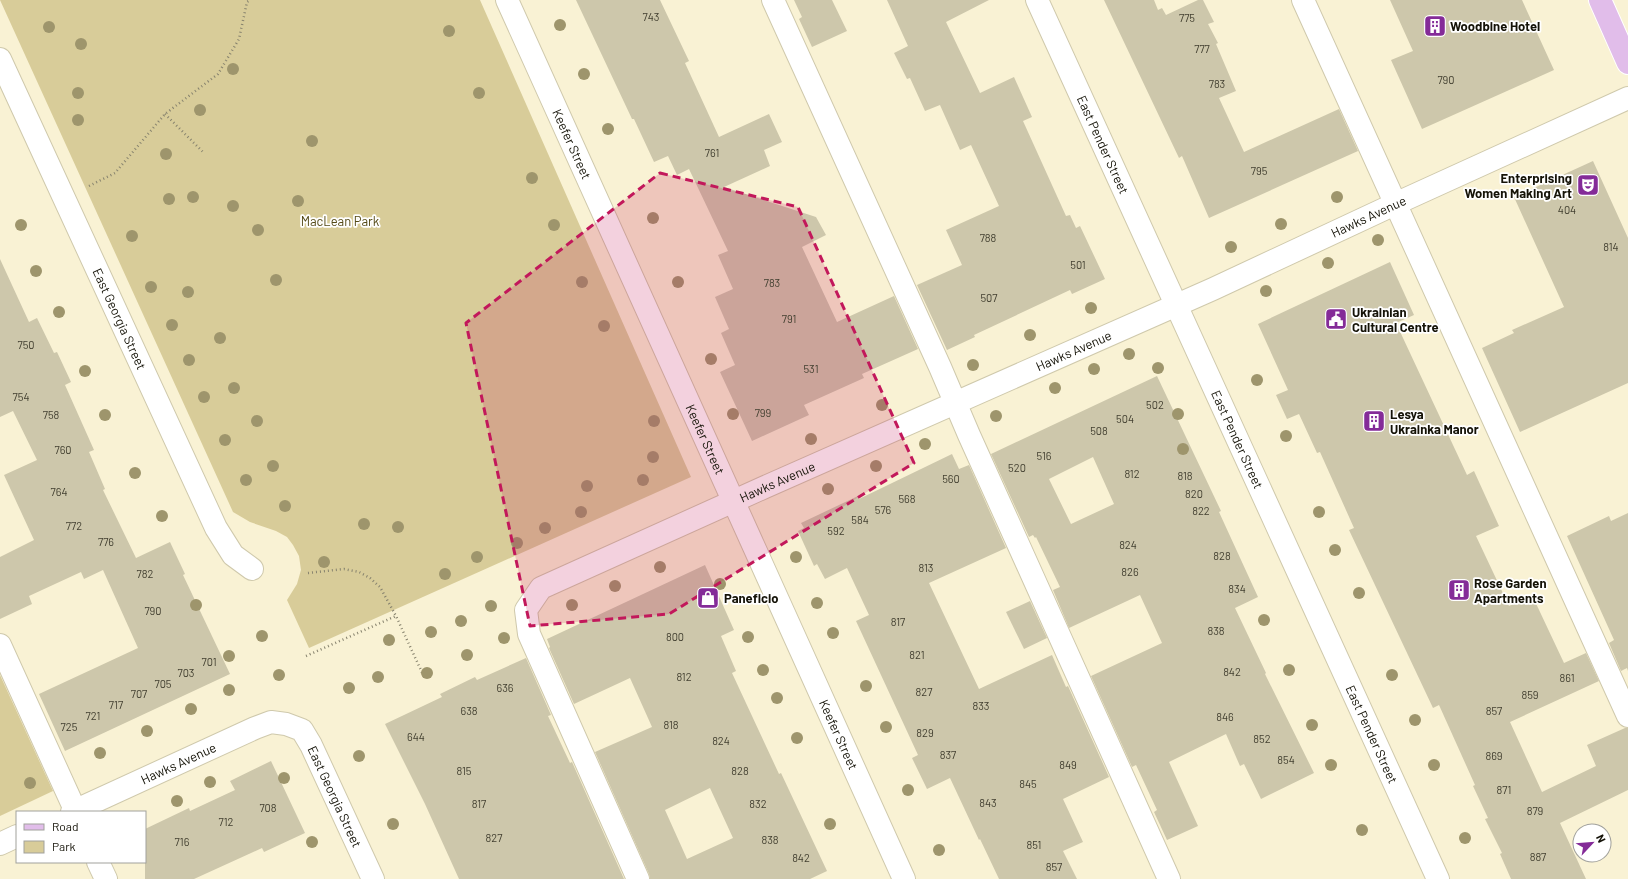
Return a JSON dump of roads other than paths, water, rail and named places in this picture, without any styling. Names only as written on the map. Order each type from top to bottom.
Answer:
[{"type":"main road","points":[[1600,0],[1628,63]]},
{"type":"street","name":"Keefer Street","points":[[508,0],[904,879]]},
{"type":"street","points":[[772,0],[956,403],[1169,879]]},
{"type":"street","name":"East Pender Street","points":[[1037,0],[1438,879]]},
{"type":"street","points":[[1303,0],[1628,716]]},
{"type":"street","name":"East Georgia Street","points":[[0,59],[216,528],[233,555],[252,569]]},
{"type":"street","name":"Hawks Avenue","points":[[638,879],[529,634],[526,610],[541,588],[733,501],[1177,305],[1628,98]]},
{"type":"street","points":[[0,645],[74,811]]},
{"type":"street","name":"Hawks Avenue","points":[[74,811],[255,728],[271,722],[286,724]]},
{"type":"street","name":"East Georgia Street","points":[[286,724],[302,730],[311,745],[373,879]]},
{"type":"street","points":[[0,844],[16,836]]},
{"type":"street","points":[[98,863],[106,879]]},
{"type":"place","name":"Woodbine Hotel","points":[[1435,26]]},
{"type":"place","name":"Enterprising Women Making Art","points":[[1588,185]]},
{"type":"place","name":"Ukrainian Cultural Centre","points":[[1336,319]]},
{"type":"place","name":"Lesya Ukrainka Manor","points":[[1374,421]]},
{"type":"place","name":"Rose Garden Apartments","points":[[1459,590]]},
{"type":"place","name":"Paneficio","points":[[708,598]]},
{"type":"park label","name":"MacLean Park","points":[[340,221]]}]
